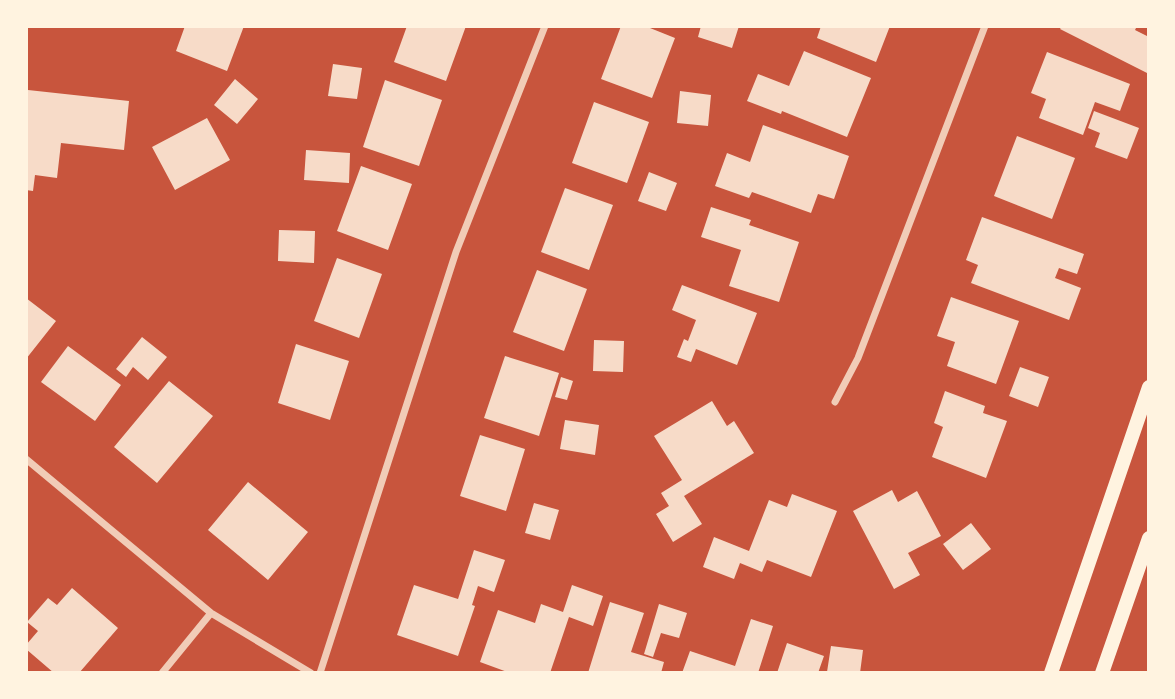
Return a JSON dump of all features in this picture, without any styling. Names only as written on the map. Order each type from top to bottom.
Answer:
[{"type":"main road","points":[[1051,673],[1149,387]]},
{"type":"main road","points":[[1102,673],[1149,538]]},
{"type":"street","points":[[320,673],[456,252],[545,26]]},
{"type":"street","points":[[835,402],[859,358],[985,26]]},
{"type":"street","points":[[26,459],[211,612],[311,673]]},
{"type":"street","points":[[162,673],[211,612]]},
{"type":"building","points":[[185,26],[244,26],[227,71],[176,51]]},
{"type":"building","points":[[407,26],[466,26],[446,81],[394,62]]},
{"type":"building","points":[[621,26],[645,26],[675,38],[652,98],[601,79]]},
{"type":"building","points":[[701,26],[739,26],[732,48],[698,37]]},
{"type":"building","points":[[821,26],[890,26],[876,62],[817,38]]},
{"type":"building","points":[[1062,26],[1137,26],[1135,30],[1149,37],[1149,74],[1060,29]]},
{"type":"building","points":[[804,51],[871,78],[847,137],[782,111],[781,114],[747,101],[758,74],[789,86]]},
{"type":"building","points":[[1047,52],[1130,84],[1120,111],[1095,102],[1083,135],[1039,118],[1046,99],[1031,93]]},
{"type":"building","points":[[333,64],[362,68],[357,99],[328,96]]},
{"type":"building","points":[[235,79],[258,99],[237,124],[214,105]]},
{"type":"building","points":[[385,80],[442,100],[419,166],[363,147]]},
{"type":"building","points":[[28,90],[129,101],[124,150],[61,143],[57,178],[35,175],[33,191],[26,190]]},
{"type":"building","points":[[680,91],[711,95],[708,126],[677,123]]},
{"type":"building","points":[[594,102],[649,122],[627,183],[572,163]]},
{"type":"building","points":[[1094,111],[1139,128],[1127,159],[1095,147],[1100,133],[1088,128]]},
{"type":"building","points":[[207,118],[230,160],[175,190],[152,147]]},
{"type":"building","points":[[763,125],[849,156],[834,199],[818,194],[811,213],[752,192],[749,198],[715,186],[727,153],[750,162]]},
{"type":"building","points":[[1017,136],[1075,158],[1052,219],[994,196]]},
{"type":"building","points":[[306,150],[350,153],[349,183],[304,180]]},
{"type":"building","points":[[361,166],[412,184],[388,250],[337,231]]},
{"type":"building","points":[[649,172],[677,183],[666,211],[638,201]]},
{"type":"building","points":[[565,188],[613,205],[589,270],[541,252]]},
{"type":"building","points":[[711,207],[751,220],[749,225],[799,242],[779,302],[729,286],[741,250],[701,237]]},
{"type":"building","points":[[982,217],[1084,254],[1077,274],[1059,268],[1055,278],[1081,288],[1069,320],[971,283],[978,265],[966,260]]},
{"type":"building","points":[[279,230],[315,231],[314,263],[278,261]]},
{"type":"building","points":[[337,258],[382,274],[359,338],[314,321]]},
{"type":"building","points":[[537,270],[587,289],[564,351],[513,332]]},
{"type":"building","points":[[682,285],[757,313],[737,365],[696,349],[691,362],[677,357],[684,339],[688,341],[696,320],[672,310]]},
{"type":"building","points":[[951,297],[1019,321],[996,384],[947,366],[955,342],[937,336]]},
{"type":"building","points":[[26,298],[56,321],[26,359]]},
{"type":"building","points":[[142,337],[167,357],[148,380],[133,367],[126,377],[116,369]]},
{"type":"building","points":[[594,340],[624,341],[623,372],[593,371]]},
{"type":"building","points":[[296,344],[349,361],[330,420],[278,403]]},
{"type":"building","points":[[68,346],[121,385],[95,421],[41,382]]},
{"type":"building","points":[[505,356],[559,373],[539,436],[484,418]]},
{"type":"building","points":[[1020,367],[1049,377],[1038,407],[1009,396]]},
{"type":"building","points":[[561,377],[573,381],[567,400],[555,397]]},
{"type":"building","points":[[169,381],[213,416],[157,483],[114,447]]},
{"type":"building","points":[[945,391],[985,406],[983,413],[1007,421],[986,478],[932,457],[943,427],[934,423]]},
{"type":"building","points":[[712,401],[727,426],[734,421],[754,453],[684,496],[702,524],[673,542],[656,514],[669,506],[661,493],[682,480],[654,436]]},
{"type":"building","points":[[565,420],[599,425],[595,455],[560,449]]},
{"type":"building","points":[[480,435],[525,449],[506,511],[460,496]]},
{"type":"building","points":[[248,482],[308,532],[268,580],[208,530]]},
{"type":"building","points":[[892,490],[898,502],[917,491],[941,536],[908,553],[920,575],[894,589],[853,511]]},
{"type":"building","points":[[792,494],[837,511],[811,577],[767,560],[762,572],[740,563],[734,579],[703,567],[714,537],[749,551],[769,500],[787,507]]},
{"type":"building","points":[[534,503],[559,510],[550,540],[525,533]]},
{"type":"building","points":[[971,523],[991,549],[963,570],[943,544]]},
{"type":"building","points":[[474,550],[505,560],[494,592],[478,586],[472,605],[475,606],[458,656],[397,635],[414,585],[458,599]]},
{"type":"building","points":[[572,585],[603,596],[593,626],[569,617],[550,673],[510,673],[480,662],[498,610],[535,623],[541,604],[563,612]]},
{"type":"building","points":[[72,588],[118,628],[79,673],[54,673],[26,649],[26,645],[38,631],[27,622],[48,598],[57,605]]},
{"type":"building","points":[[610,602],[644,613],[631,652],[664,662],[661,673],[588,673]]},
{"type":"building","points":[[659,604],[687,613],[679,638],[661,633],[653,657],[644,654]]},
{"type":"building","points":[[751,619],[773,626],[758,673],[682,673],[690,651],[735,666]]},
{"type":"building","points":[[787,643],[824,656],[818,673],[777,673]]},
{"type":"building","points":[[831,646],[863,650],[860,673],[827,672]]}]
